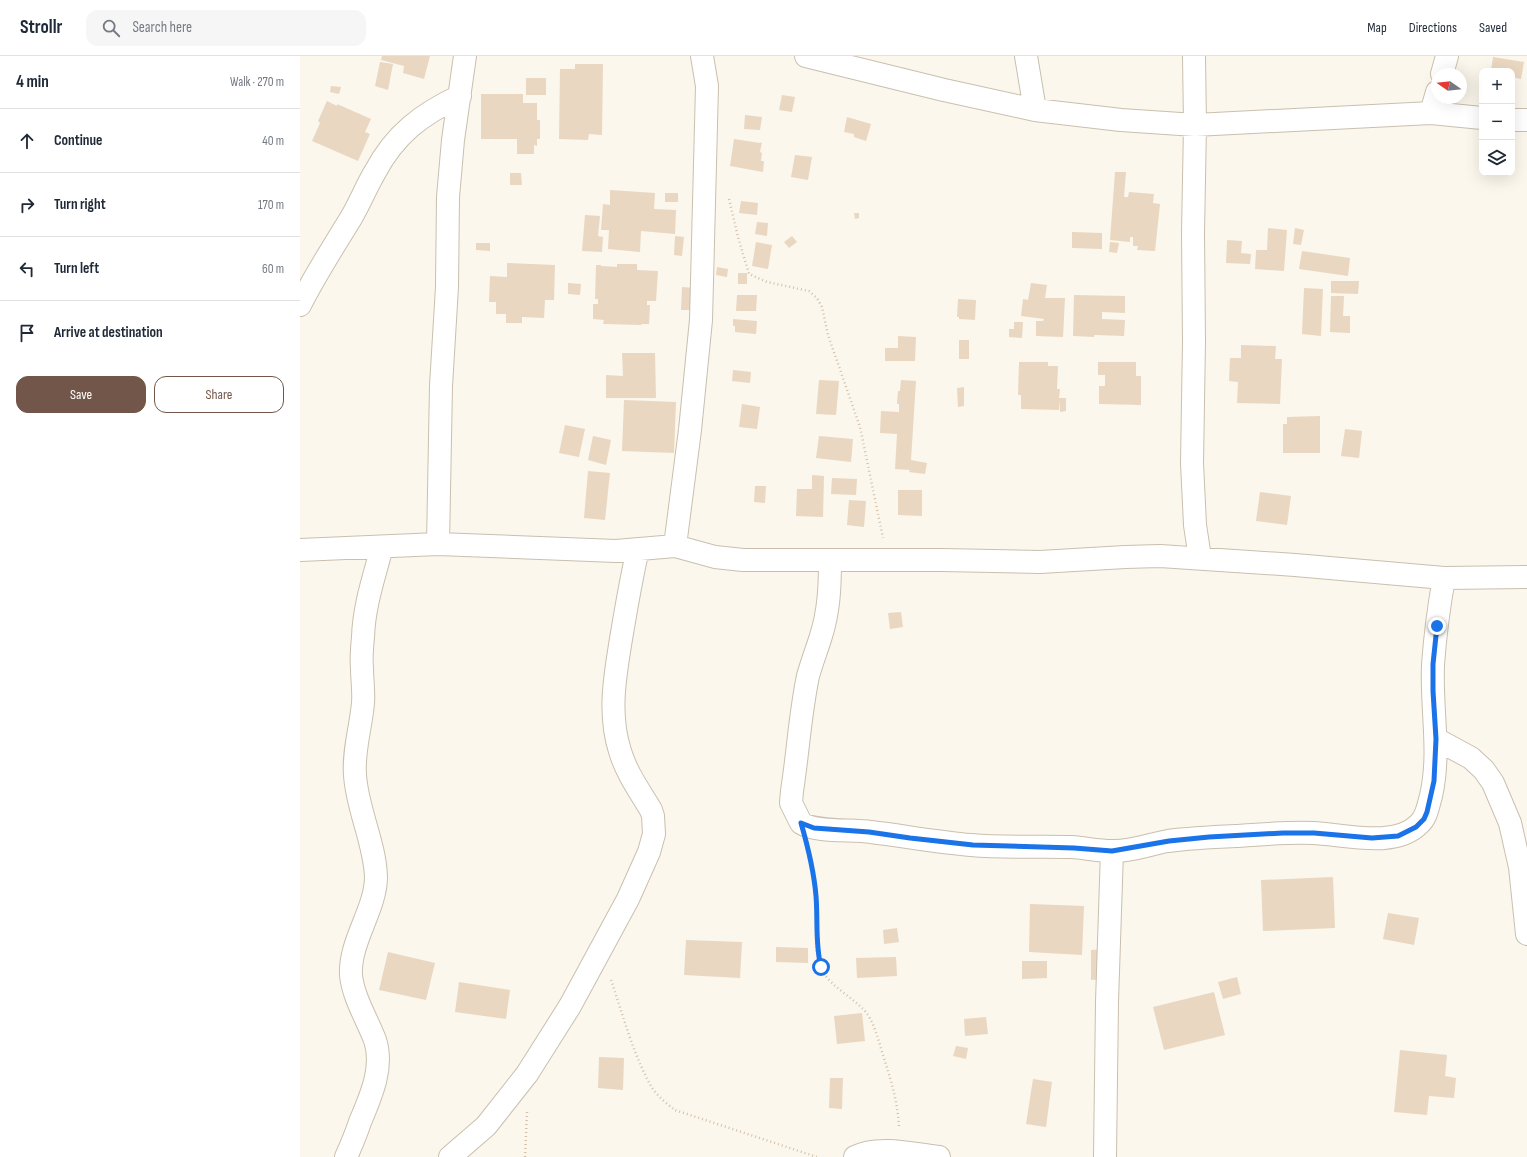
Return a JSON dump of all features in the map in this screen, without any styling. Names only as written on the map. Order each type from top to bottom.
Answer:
[{"type":"street","points":[[438,544],[441,386],[447,287],[448,198],[453,140],[466,56]]},
{"type":"street","points":[[675,546],[690,430],[701,320],[707,93],[702,56]]},
{"type":"street","points":[[806,56],[944,90],[1035,110],[1121,120],[1195,125],[1431,113],[1479,118]]},
{"type":"street","points":[[1026,56],[1035,110]]},
{"type":"street","points":[[1194,56],[1194,341],[1192,463],[1195,525],[1200,558]]},
{"type":"street","points":[[1444,68],[1447,56]]},
{"type":"street","points":[[300,305],[358,206],[375,171],[389,149],[406,130],[424,115],[460,96]]},
{"type":"street","points":[[1431,113],[1434,104]]},
{"type":"street","points":[[1515,120],[1527,120]]},
{"type":"street","points":[[300,550],[382,548],[438,544],[562,548],[597,551],[616,551],[675,546],[721,558],[743,560],[1040,562],[1160,556],[1444,578],[1527,577]]},
{"type":"street","points":[[346,1157],[368,1102],[376,1077],[378,1063],[378,1050],[353,986],[351,970],[352,957],[375,884],[375,868],[358,796],[355,765],[358,734],[364,701],[361,666],[364,624],[368,598],[382,548]]},
{"type":"street","points":[[450,1157],[486,1126],[527,1074],[570,1006],[601,951],[649,852],[654,834],[653,816],[626,767],[615,731],[613,708],[616,671],[627,601],[638,549]]},
{"type":"street","points":[[830,560],[828,601],[822,635],[809,675],[805,693],[792,791],[792,802],[801,823],[814,828],[869,832],[973,845],[1074,848],[1112,851],[1169,841],[1283,833],[1314,833],[1372,838],[1398,836],[1416,827],[1424,819],[1427,812],[1434,781],[1436,739],[1433,664],[1444,578]]},
{"type":"street","points":[[1436,739],[1471,758],[1484,770],[1493,783],[1510,823],[1520,867],[1527,934]]},
{"type":"street","points":[[1105,1157],[1107,1002],[1112,851]]},
{"type":"street","points":[[856,1157],[872,1152],[899,1152],[939,1157]]},
{"type":"path","points":[[728,195],[748,274],[767,282],[809,291],[818,298],[822,307],[828,335],[860,427],[888,560]]},
{"type":"path","points":[[801,823],[810,855],[814,880],[817,907],[816,944],[821,967],[827,978],[868,1015],[875,1030],[892,1082],[898,1109],[899,1152]]},
{"type":"path","points":[[601,951],[636,1051],[652,1088],[664,1101],[675,1110],[817,1157]]},
{"type":"path","points":[[525,1157],[527,1127],[527,1074]]},
{"type":"building","points":[[382,56],[430,56],[424,79],[403,73],[404,66],[381,60]]},
{"type":"building","points":[[1493,57],[1524,62],[1521,79],[1515,78],[1515,68],[1491,68]]},
{"type":"building","points":[[380,62],[393,64],[388,90],[375,86]]},
{"type":"building","points":[[575,64],[603,64],[602,135],[589,134],[588,140],[559,139],[560,69],[575,69]]},
{"type":"building","points":[[526,78],[546,78],[546,95],[526,95]]},
{"type":"building","points":[[331,86],[341,87],[339,94],[330,92]]},
{"type":"building","points":[[481,94],[523,94],[523,103],[537,103],[537,120],[540,120],[540,139],[537,139],[537,146],[534,145],[534,154],[517,154],[517,139],[481,139]]},
{"type":"building","points":[[782,95],[795,97],[792,112],[779,110]]},
{"type":"building","points":[[327,101],[371,119],[365,132],[370,134],[358,161],[312,141],[320,123],[318,121]]},
{"type":"building","points":[[745,115],[762,117],[760,130],[744,129]]},
{"type":"building","points":[[847,117],[871,124],[866,141],[854,137],[854,134],[844,132]]},
{"type":"building","points":[[734,139],[760,143],[762,142],[760,152],[762,153],[761,161],[764,161],[763,172],[730,166]]},
{"type":"building","points":[[795,155],[812,157],[808,180],[791,177]]},
{"type":"building","points":[[1115,172],[1126,172],[1124,197],[1128,197],[1129,192],[1154,194],[1153,203],[1160,204],[1155,251],[1137,250],[1138,246],[1133,246],[1133,237],[1130,237],[1130,242],[1110,240]]},
{"type":"building","points":[[510,173],[521,173],[522,185],[510,185]]},
{"type":"building","points":[[610,190],[655,193],[654,209],[676,210],[675,234],[641,231],[640,252],[608,249],[609,230],[601,230],[603,204],[610,205]]},
{"type":"building","points":[[665,193],[678,193],[678,202],[665,202]]},
{"type":"building","points":[[741,201],[758,203],[757,215],[739,213]]},
{"type":"building","points":[[854,213],[859,213],[859,218],[855,219]]},
{"type":"building","points":[[585,215],[600,216],[598,236],[603,237],[602,252],[582,251]]},
{"type":"building","points":[[757,222],[768,223],[767,236],[755,234]]},
{"type":"building","points":[[1268,228],[1287,230],[1284,271],[1255,269],[1256,250],[1267,250]]},
{"type":"building","points":[[1295,228],[1304,230],[1301,245],[1293,244]]},
{"type":"building","points":[[1072,232],[1102,233],[1102,249],[1072,248]]},
{"type":"building","points":[[675,236],[684,237],[682,256],[674,255]]},
{"type":"building","points":[[792,236],[797,242],[789,248],[784,242]]},
{"type":"building","points":[[1227,240],[1242,241],[1241,253],[1251,254],[1250,264],[1226,263]]},
{"type":"building","points":[[756,242],[772,245],[768,269],[752,266]]},
{"type":"building","points":[[1110,242],[1119,243],[1117,253],[1109,252]]},
{"type":"building","points":[[476,243],[490,243],[490,251],[476,250]]},
{"type":"building","points":[[1302,251],[1350,258],[1348,276],[1299,269]]},
{"type":"building","points":[[507,263],[555,265],[554,300],[545,300],[544,318],[522,317],[522,323],[506,323],[506,314],[496,314],[496,302],[489,302],[490,276],[507,277]]},
{"type":"building","points":[[617,264],[637,264],[637,270],[658,271],[656,301],[647,301],[647,305],[650,305],[649,324],[603,324],[604,320],[593,319],[593,304],[598,304],[598,299],[595,299],[596,265],[617,267]]},
{"type":"building","points":[[717,267],[728,269],[727,277],[716,275]]},
{"type":"building","points":[[738,273],[747,273],[747,284],[738,284]]},
{"type":"building","points":[[1331,281],[1359,281],[1358,294],[1331,293]]},
{"type":"building","points":[[568,283],[581,284],[580,295],[568,294]]},
{"type":"building","points":[[1031,283],[1047,285],[1045,298],[1065,298],[1063,337],[1036,336],[1036,321],[1043,321],[1044,319],[1021,316],[1023,299],[1028,300]]},
{"type":"building","points":[[682,287],[694,288],[693,310],[681,310]]},
{"type":"building","points":[[1304,288],[1323,289],[1321,336],[1302,334]]},
{"type":"building","points":[[737,295],[757,295],[756,311],[736,311]]},
{"type":"building","points":[[1074,295],[1125,296],[1125,313],[1102,312],[1102,319],[1125,320],[1124,336],[1073,336]]},
{"type":"building","points":[[1331,296],[1344,296],[1343,316],[1350,316],[1350,333],[1330,332]]},
{"type":"building","points":[[958,299],[976,300],[975,320],[959,319],[959,317],[957,317]]},
{"type":"building","points":[[733,319],[757,321],[756,334],[735,332]]},
{"type":"building","points":[[1014,322],[1023,322],[1022,338],[1009,337],[1009,329],[1014,329]]},
{"type":"building","points":[[898,336],[916,337],[915,361],[885,361],[885,348],[898,348]]},
{"type":"building","points":[[959,340],[969,340],[969,359],[959,359]]},
{"type":"building","points":[[1241,345],[1276,346],[1275,359],[1282,359],[1280,404],[1237,403],[1238,382],[1229,381],[1230,358],[1241,358]]},
{"type":"building","points":[[622,353],[655,353],[656,398],[606,398],[606,375],[623,376]]},
{"type":"building","points":[[1019,362],[1048,362],[1048,366],[1058,366],[1057,389],[1060,389],[1059,398],[1066,398],[1066,411],[1060,412],[1060,400],[1059,410],[1021,409],[1021,395],[1018,395]]},
{"type":"building","points":[[1098,362],[1136,362],[1136,376],[1141,376],[1141,405],[1099,404],[1099,386],[1105,386],[1105,375],[1098,375]]},
{"type":"building","points":[[733,370],[751,372],[750,383],[732,381]]},
{"type":"building","points":[[819,380],[839,381],[836,415],[816,414]]},
{"type":"building","points":[[901,380],[916,381],[911,460],[927,463],[925,474],[909,472],[910,470],[895,469],[897,434],[880,433],[881,411],[899,412],[899,404],[897,404]]},
{"type":"building","points":[[964,387],[964,406],[958,407],[957,388]]},
{"type":"building","points":[[624,400],[676,402],[674,453],[622,451]]},
{"type":"building","points":[[742,404],[760,407],[757,429],[739,427]]},
{"type":"building","points":[[1320,416],[1320,453],[1283,453],[1283,424],[1287,424],[1287,417]]},
{"type":"building","points":[[565,425],[585,429],[579,457],[559,453]]},
{"type":"building","points":[[1345,429],[1362,431],[1359,458],[1341,456]]},
{"type":"building","points":[[593,436],[611,440],[606,465],[588,460]]},
{"type":"building","points":[[819,436],[853,439],[851,462],[816,458]]},
{"type":"building","points":[[588,471],[610,473],[605,520],[584,518]]},
{"type":"building","points":[[812,475],[824,476],[823,517],[796,516],[797,489],[812,489]]},
{"type":"building","points":[[832,478],[857,479],[856,495],[831,494]]},
{"type":"building","points":[[755,486],[766,486],[765,503],[754,502]]},
{"type":"building","points":[[898,490],[922,490],[922,516],[898,515]]},
{"type":"building","points":[[1260,492],[1291,496],[1287,525],[1256,521]]},
{"type":"building","points":[[849,500],[866,501],[864,527],[847,525]]},
{"type":"building","points":[[901,612],[903,627],[890,629],[888,613]]},
{"type":"building","points":[[1333,877],[1335,928],[1263,931],[1261,880]]},
{"type":"building","points":[[1030,904],[1084,906],[1082,955],[1029,952]]},
{"type":"building","points":[[1388,913],[1419,918],[1414,945],[1383,939]]},
{"type":"building","points":[[897,928],[899,942],[884,944],[883,930]]},
{"type":"building","points":[[686,940],[742,942],[740,978],[684,975]]},
{"type":"building","points":[[776,947],[808,948],[808,963],[776,962]]},
{"type":"building","points":[[1105,949],[1106,979],[1091,980],[1091,950]]},
{"type":"building","points":[[388,952],[435,963],[426,1000],[379,990]]},
{"type":"building","points":[[896,957],[897,976],[857,978],[856,958]]},
{"type":"building","points":[[1022,961],[1047,961],[1047,978],[1022,979]]},
{"type":"building","points":[[1237,977],[1241,994],[1223,999],[1218,982]]},
{"type":"building","points":[[459,982],[510,990],[506,1019],[455,1012]]},
{"type":"building","points":[[1214,992],[1225,1035],[1164,1050],[1153,1007]]},
{"type":"building","points":[[862,1013],[865,1041],[837,1044],[834,1016]]},
{"type":"building","points":[[986,1017],[988,1034],[965,1036],[964,1019]]},
{"type":"building","points":[[956,1046],[968,1048],[966,1059],[953,1056]]},
{"type":"building","points":[[1400,1050],[1447,1055],[1445,1076],[1456,1078],[1454,1098],[1429,1096],[1427,1115],[1394,1112]]},
{"type":"building","points":[[599,1057],[624,1058],[623,1090],[598,1088]]},
{"type":"building","points":[[830,1078],[843,1078],[842,1109],[829,1108]]},
{"type":"building","points":[[1033,1079],[1052,1082],[1046,1127],[1026,1124]]},
{"type":"route","points":[[821,967],[816,944],[816,894],[810,855],[801,823],[808,827],[814,828],[869,832],[973,845],[1100,849],[1112,851],[1143,847],[1169,841],[1209,837],[1314,833],[1372,838],[1392,837],[1404,834],[1416,827],[1424,819],[1434,781],[1436,739],[1433,664],[1437,626]]}]
